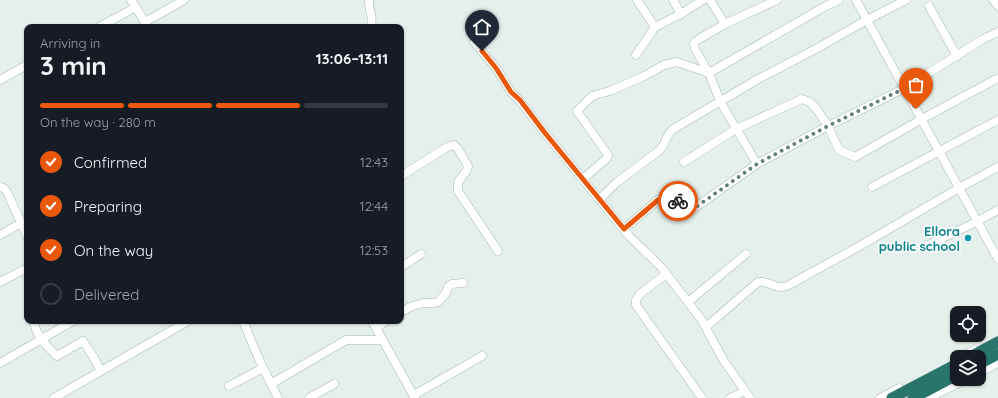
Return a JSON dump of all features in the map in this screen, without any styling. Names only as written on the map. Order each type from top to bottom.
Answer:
[{"type":"highway","points":[[983,350],[998,342]]},
{"type":"highway","points":[[986,360],[998,354]]},
{"type":"highway","points":[[892,398],[950,368]]},
{"type":"highway","points":[[913,398],[950,379]]},
{"type":"street","points":[[131,0],[146,24],[184,0]]},
{"type":"street","points":[[369,0],[368,3],[371,12],[372,24]]},
{"type":"street","points":[[638,0],[655,27]]},
{"type":"street","points":[[672,0],[681,14]]},
{"type":"street","points":[[636,55],[655,27],[681,14],[703,0]]},
{"type":"street","points":[[710,0],[725,24]]},
{"type":"street","points":[[757,164],[720,101],[709,73],[695,49],[694,43],[725,24],[777,0]]},
{"type":"street","points":[[583,179],[607,158],[608,155],[577,111],[592,96],[610,91],[644,76],[664,65],[677,62],[709,73],[839,0]]},
{"type":"street","points":[[856,0],[997,254]]},
{"type":"street","points":[[600,199],[617,182],[660,150],[671,130],[720,101],[906,0]]},
{"type":"street","points":[[994,0],[998,6]]},
{"type":"street","points":[[929,6],[957,56]]},
{"type":"street","points":[[105,24],[136,8]]},
{"type":"street","points":[[624,229],[658,200],[666,197],[677,200],[687,207],[696,207],[757,164],[828,126],[905,88],[983,39],[998,32]]},
{"type":"street","points":[[474,42],[496,68],[511,92],[520,100],[630,237],[661,267],[701,319],[724,361],[747,395],[730,398]]},
{"type":"street","points":[[0,80],[24,67]]},
{"type":"street","points":[[684,162],[736,129],[802,99],[810,102],[818,110],[828,126],[839,150],[855,157],[998,78]]},
{"type":"street","points":[[872,187],[998,120]]},
{"type":"street","points":[[404,174],[447,147],[454,145],[458,148],[468,166],[467,170],[458,182],[458,190],[498,251]]},
{"type":"street","points":[[706,327],[758,282],[762,281],[782,287],[789,285],[998,167]]},
{"type":"street","points":[[0,188],[2,187],[5,189],[8,194],[24,230]]},
{"type":"street","points":[[926,246],[998,210]]},
{"type":"street","points":[[0,235],[21,223]]},
{"type":"street","points":[[404,265],[421,254]]},
{"type":"street","points":[[688,302],[746,254]]},
{"type":"street","points":[[0,282],[24,270]]},
{"type":"street","points":[[666,274],[640,294],[636,300],[636,305],[702,398]]},
{"type":"street","points":[[404,310],[410,306],[438,302],[446,293],[448,287],[452,284],[463,283]]},
{"type":"street","points":[[34,324],[41,339],[57,356],[83,341],[101,371]]},
{"type":"street","points":[[0,363],[68,324]]},
{"type":"street","points":[[54,398],[183,324]]},
{"type":"street","points":[[244,324],[263,368],[278,398]]},
{"type":"street","points":[[374,324],[415,397],[482,356]]},
{"type":"street","points":[[973,350],[998,337]]},
{"type":"street","points":[[271,384],[346,340],[382,340]]},
{"type":"street","points":[[880,398],[950,363]]},
{"type":"street","points":[[986,369],[998,363]]},
{"type":"street","points":[[229,386],[263,368]]},
{"type":"street","points":[[309,398],[334,384]]},
{"type":"street","points":[[930,398],[953,386]]},
{"type":"way so far","points":[[678,201],[687,207],[696,207],[757,164],[828,126],[905,88],[916,109]]},
{"type":"place","name":"Ellora public school","points":[[968,238]]},
{"type":"route","points":[[482,51],[496,68],[511,92],[520,100],[545,133],[624,229],[658,200],[666,197],[678,201]]}]
